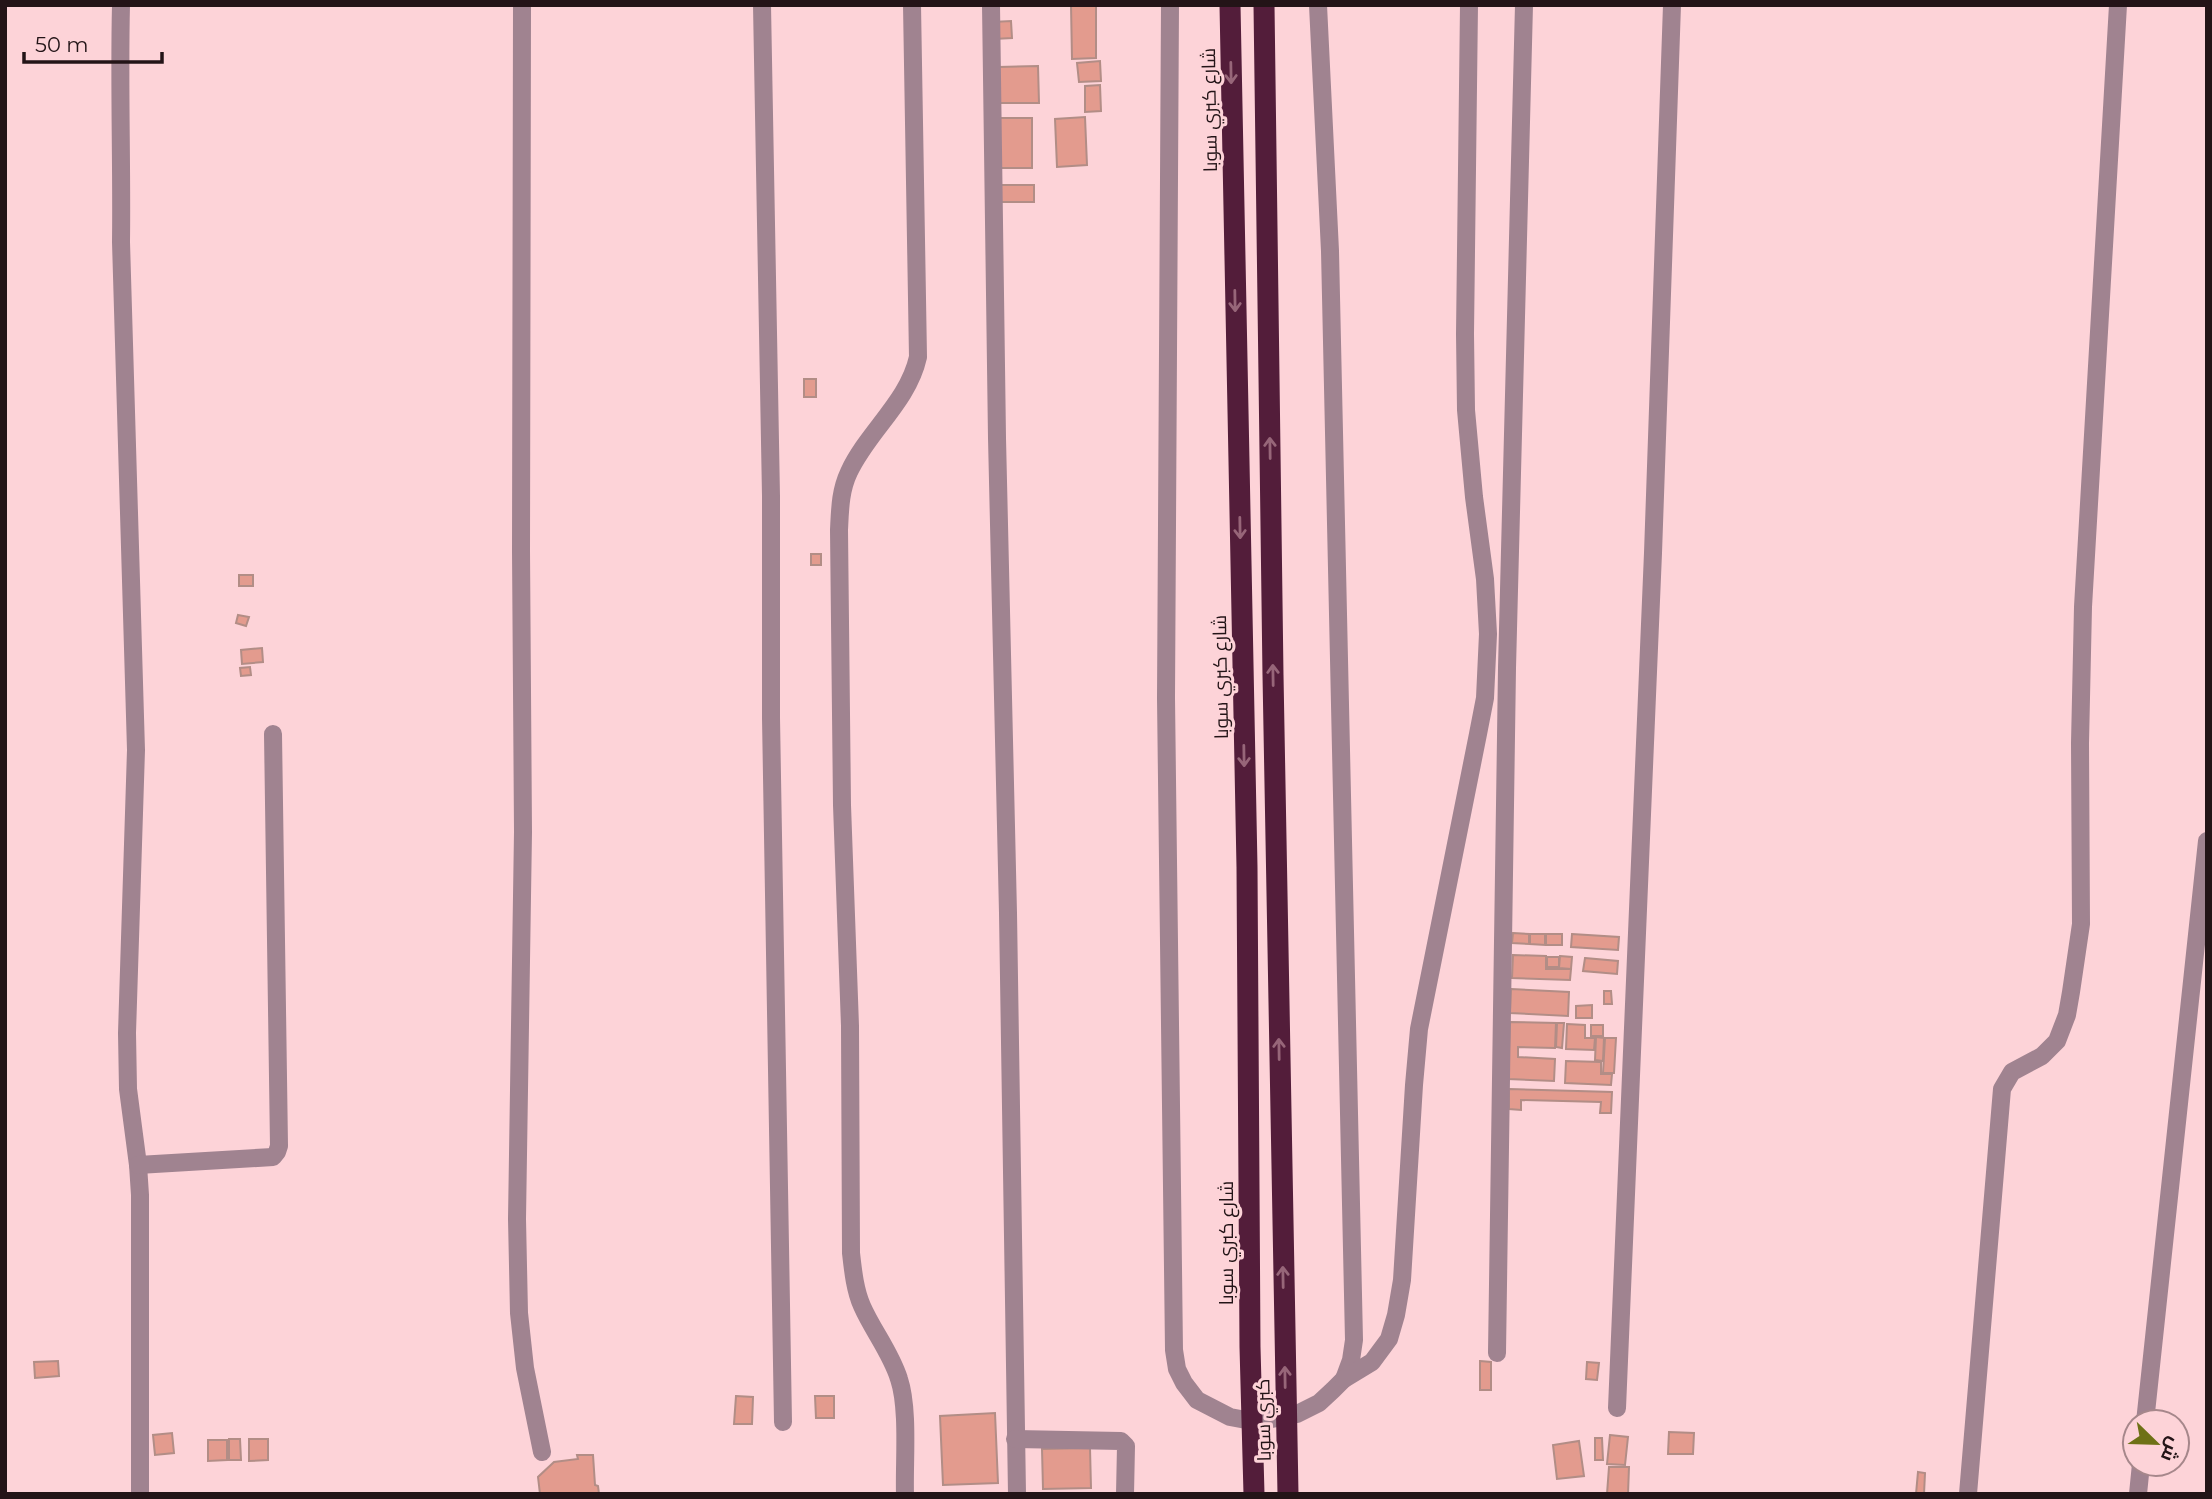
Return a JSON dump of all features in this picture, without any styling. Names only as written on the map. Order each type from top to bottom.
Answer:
[{"type":"highway","name":"شارع كبري سوبا","points":[[1230,5],[1247,867],[1250,1347]]},
{"type":"highway","name":"كبري سوبا","points":[[1264,5],[1288,1494]]},
{"type":"highway","name":"كبري سوبا","points":[[1250,1347],[1254,1494]]},
{"type":"street","points":[[121,5],[121,242],[136,750],[128,1089],[138,1164],[140,1494]]},
{"type":"street","points":[[522,5],[523,832],[518,1246],[519,1313],[542,1452]]},
{"type":"street","points":[[762,5],[783,1422]]},
{"type":"street","points":[[905,1494],[904,1400],[901,1383],[861,1304],[851,1253],[850,1026],[842,806],[839,530],[842,492],[849,473],[857,457],[908,386],[918,357],[912,5]]},
{"type":"street","points":[[991,5],[1017,1494]]},
{"type":"street","points":[[1170,5],[1166,698],[1174,1350],[1177,1369],[1197,1400],[1230,1417],[1246,1420],[1272,1419],[1297,1413],[1319,1403],[1344,1379],[1372,1362],[1389,1339],[1402,1280],[1419,1029],[1486,687],[1488,634],[1485,579],[1474,497],[1466,398],[1469,5]]},
{"type":"street","points":[[1318,5],[1330,251],[1338,701],[1355,1318],[1351,1360],[1344,1379]]},
{"type":"street","points":[[1497,1353],[1507,654],[1524,5]]},
{"type":"street","points":[[1617,1408],[1672,5]]},
{"type":"street","points":[[1968,1494],[2002,1089],[2012,1072],[2042,1056],[2057,1041],[2067,1015],[2081,924],[2080,744],[2083,607],[2118,5]]},
{"type":"street","points":[[138,1164],[273,1157],[277,1152],[272,734]]},
{"type":"street","points":[[2146,1408],[2207,841]]},
{"type":"street","points":[[1015,1439],[1121,1441],[1126,1446],[1125,1494]]},
{"type":"building","points":[[1071,5],[1096,5],[1096,58],[1072,59]]},
{"type":"building","points":[[1011,21],[1012,38],[994,39],[993,22]]},
{"type":"building","points":[[1100,61],[1101,81],[1079,82],[1077,63]]},
{"type":"building","points":[[1038,66],[1039,103],[999,103],[999,67]]},
{"type":"building","points":[[1100,85],[1101,111],[1085,112],[1085,86]]},
{"type":"building","points":[[1085,117],[1087,165],[1057,167],[1055,119]]},
{"type":"building","points":[[998,118],[1032,118],[1032,168],[998,168]]},
{"type":"building","points":[[1000,185],[1034,185],[1034,202],[1000,202]]},
{"type":"building","points":[[804,379],[816,379],[816,397],[804,397]]},
{"type":"building","points":[[811,554],[821,554],[821,565],[811,565]]},
{"type":"building","points":[[239,575],[253,575],[253,586],[239,586]]},
{"type":"building","points":[[238,615],[249,617],[246,626],[236,623]]},
{"type":"building","points":[[262,648],[263,662],[242,664],[241,650]]},
{"type":"building","points":[[250,667],[251,675],[241,676],[240,668]]},
{"type":"building","points":[[1513,933],[1529,934],[1529,944],[1512,943]]},
{"type":"building","points":[[1530,934],[1545,934],[1545,945],[1530,944]]},
{"type":"building","points":[[1546,934],[1562,934],[1562,945],[1546,945]]},
{"type":"building","points":[[1572,934],[1619,937],[1618,950],[1571,947]]},
{"type":"building","points":[[1513,955],[1546,956],[1546,969],[1571,969],[1570,980],[1512,978]]},
{"type":"building","points":[[1560,956],[1572,957],[1571,969],[1559,968]]},
{"type":"building","points":[[1547,957],[1559,957],[1559,967],[1547,967]]},
{"type":"building","points":[[1585,958],[1618,961],[1617,974],[1583,971]]},
{"type":"building","points":[[1511,989],[1569,992],[1568,1016],[1510,1013]]},
{"type":"building","points":[[1604,991],[1611,991],[1612,1004],[1604,1004]]},
{"type":"building","points":[[1592,1005],[1592,1018],[1576,1018],[1576,1006]]},
{"type":"building","points":[[1510,1022],[1556,1023],[1555,1048],[1518,1047],[1518,1057],[1555,1059],[1554,1081],[1508,1079]]},
{"type":"building","points":[[1557,1023],[1564,1023],[1562,1048],[1556,1047]]},
{"type":"building","points":[[1567,1024],[1585,1025],[1585,1038],[1595,1038],[1594,1050],[1566,1049]]},
{"type":"building","points":[[1591,1025],[1603,1025],[1603,1036],[1591,1036]]},
{"type":"building","points":[[1596,1037],[1604,1038],[1603,1061],[1595,1060]]},
{"type":"building","points":[[1605,1038],[1616,1038],[1614,1073],[1603,1073]]},
{"type":"building","points":[[1566,1061],[1601,1062],[1601,1074],[1612,1074],[1611,1085],[1565,1083]]},
{"type":"building","points":[[1509,1089],[1612,1092],[1611,1113],[1600,1113],[1601,1102],[1521,1100],[1521,1110],[1509,1109]]},
{"type":"building","points":[[58,1361],[59,1376],[35,1378],[34,1362]]},
{"type":"building","points":[[1480,1361],[1491,1362],[1491,1390],[1480,1390]]},
{"type":"building","points":[[1587,1362],[1599,1363],[1597,1380],[1586,1379]]},
{"type":"building","points":[[736,1396],[753,1397],[752,1424],[734,1424]]},
{"type":"building","points":[[815,1396],[834,1396],[834,1418],[816,1418]]},
{"type":"building","points":[[995,1413],[998,1483],[943,1485],[940,1416]]},
{"type":"building","points":[[1669,1432],[1694,1433],[1693,1454],[1668,1454]]},
{"type":"building","points":[[172,1433],[174,1453],[155,1455],[153,1435]]},
{"type":"building","points":[[1610,1435],[1628,1437],[1625,1465],[1607,1464]]},
{"type":"building","points":[[1595,1438],[1602,1438],[1603,1460],[1595,1460]]},
{"type":"building","points":[[229,1439],[240,1439],[241,1460],[229,1460]]},
{"type":"building","points":[[249,1439],[268,1439],[268,1460],[249,1461]]},
{"type":"building","points":[[208,1440],[227,1440],[227,1460],[208,1461]]},
{"type":"building","points":[[1579,1441],[1584,1476],[1557,1479],[1553,1445]]},
{"type":"building","points":[[1090,1448],[1091,1488],[1043,1489],[1042,1449]]},
{"type":"building","points":[[577,1455],[593,1455],[595,1485],[598,1486],[599,1494],[540,1494],[538,1477],[554,1462],[578,1459]]},
{"type":"building","points":[[1609,1467],[1629,1467],[1628,1494],[1607,1494]]},
{"type":"building","points":[[1918,1472],[1925,1473],[1924,1494],[1916,1494]]}]
